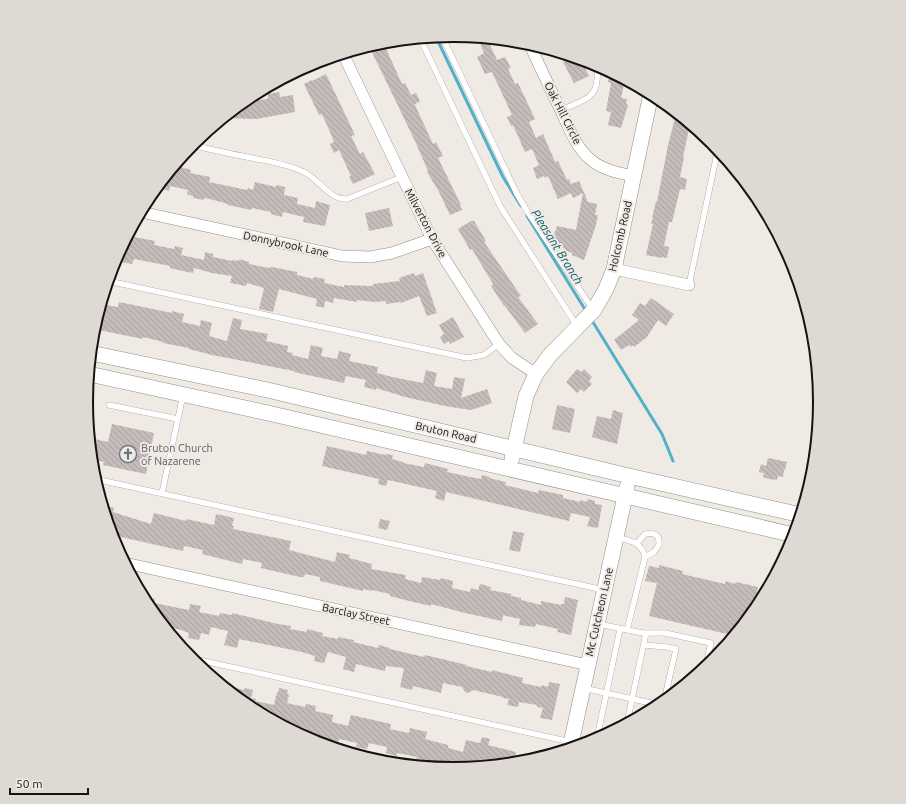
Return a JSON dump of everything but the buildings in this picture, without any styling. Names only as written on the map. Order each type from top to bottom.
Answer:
[{"type":"main road","name":"Holcomb Road","points":[[510,469],[526,396],[536,374],[550,354],[594,310],[606,289],[614,269],[650,101]]},
{"type":"main road","name":"Bruton Road","points":[[96,354],[272,391],[795,514]]},
{"type":"main road","name":"Bruton Road","points":[[94,375],[268,413],[788,534]]},
{"type":"main road","points":[[268,413],[272,391]]},
{"type":"main road","name":"Mc Cutcheon Lane","points":[[573,742],[629,476]]},
{"type":"street","name":"Oak Hill Circle","points":[[532,51],[561,110],[568,128],[582,150],[591,160],[617,173],[634,176]]},
{"type":"street","name":"Milverton Drive","points":[[345,59],[432,238],[499,344],[512,358],[536,374]]},
{"type":"street","name":"Donnybrook Lane","points":[[147,213],[342,256],[370,257],[392,253],[432,238]]},
{"type":"street","points":[[614,269],[689,285]]},
{"type":"street","name":"Barclay Street","points":[[132,566],[588,665]]},
{"type":"lane","points":[[445,42],[517,194],[594,310]]},
{"type":"lane","points":[[423,44],[500,206],[580,325]]},
{"type":"lane","points":[[561,110],[587,98],[593,93],[598,78],[598,72]]},
{"type":"lane","points":[[198,147],[277,163],[304,172],[315,178],[335,197],[340,199],[347,199],[402,177]]},
{"type":"lane","points":[[689,285],[716,156]]},
{"type":"lane","points":[[113,282],[467,358],[484,355],[499,344]]},
{"type":"lane","points":[[162,493],[184,394]]},
{"type":"lane","points":[[109,405],[178,419]]},
{"type":"lane","points":[[102,480],[604,590]]},
{"type":"lane","points":[[637,543],[645,534],[652,533],[657,535],[660,539],[660,545],[654,552],[645,556]]},
{"type":"lane","points":[[616,537],[637,543],[643,549],[645,556],[627,630]]},
{"type":"lane","points":[[597,624],[646,633],[665,633],[711,643],[707,658]]},
{"type":"lane","points":[[598,732],[620,629]]},
{"type":"lane","points":[[629,716],[646,633]]},
{"type":"lane","points":[[644,645],[667,647],[676,650],[666,692]]},
{"type":"lane","points":[[202,661],[567,744]]},
{"type":"lane","points":[[583,688],[650,703]]},
{"type":"waterway","name":"Pleasant Branch","points":[[439,43],[503,177],[521,206]]},
{"type":"waterway","name":"Pleasant Branch","points":[[527,216],[586,311]]},
{"type":"waterway","name":"Pleasant Branch","points":[[591,319],[662,434],[673,461]]},
{"type":"place","name":"Bruton Church of Nazarene","points":[[128,454]]}]
